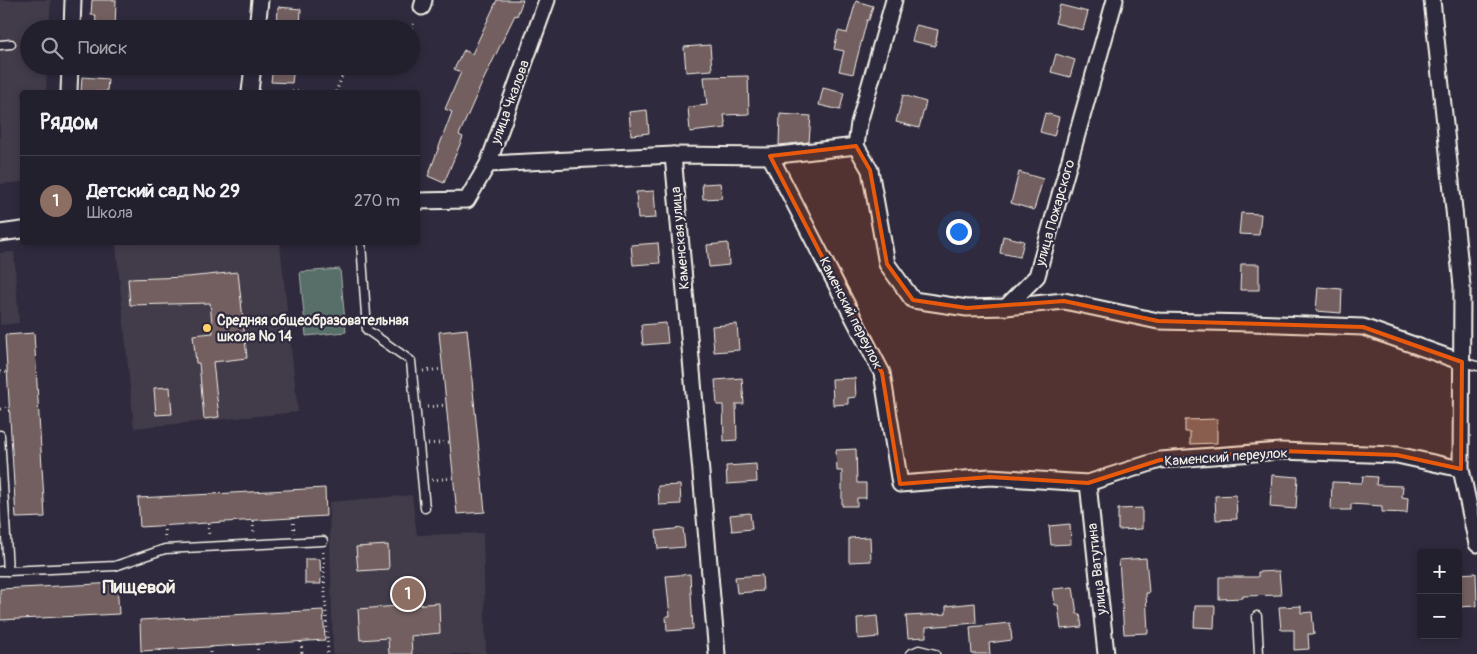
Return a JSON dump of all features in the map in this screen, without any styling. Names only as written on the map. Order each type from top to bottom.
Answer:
[{"type":"street","points":[[72,20],[73,0]]},
{"type":"street","points":[[258,20],[260,0]]},
{"type":"street","name":"улица Чкалова","points":[[420,201],[467,200],[488,164],[547,0]]},
{"type":"street","points":[[894,0],[859,123],[856,146],[870,170],[887,264],[913,300],[967,308],[1006,307],[1064,301],[1158,321],[1364,327],[1462,362]]},
{"type":"street","name":"улица Пожарского","points":[[1006,307],[1037,276],[1115,0]]},
{"type":"street","points":[[1432,0],[1462,286],[1460,470],[1477,544]]},
{"type":"street","points":[[69,90],[70,75]]},
{"type":"street","points":[[250,90],[252,75]]},
{"type":"street","points":[[488,164],[673,156],[770,156],[856,146]]},
{"type":"street","name":"Каменская улица","points":[[673,156],[717,654]]},
{"type":"street","name":"Каменский переулок","points":[[770,156],[882,373],[900,484],[990,477],[1088,484],[1160,460],[1280,451],[1397,455],[1460,470]]},
{"type":"street","points":[[0,233],[20,230]]},
{"type":"street","name":"улица Ватутина","points":[[1088,484],[1106,654]]},
{"type":"lane","points":[[0,45],[11,44]]},
{"type":"lane","points":[[361,245],[367,330],[411,361],[425,508]]},
{"type":"lane","points":[[1462,362],[1477,366]]},
{"type":"lane","points":[[0,434],[4,571],[115,566],[165,549],[323,541]]},
{"type":"lane","points":[[1257,616],[1260,654]]},
{"type":"lane","points":[[910,654],[919,650],[935,654]]},
{"type":"path","points":[[337,90],[343,75]]},
{"type":"path","points":[[412,372],[443,368]]},
{"type":"path","points":[[0,372],[7,372]]},
{"type":"path","points":[[415,408],[446,405]]},
{"type":"path","points":[[0,409],[9,408]]},
{"type":"path","points":[[419,445],[450,442]]},
{"type":"path","points":[[423,481],[453,478]]},
{"type":"path","points":[[323,541],[328,654]]},
{"type":"path","points":[[301,642],[302,654]]},
{"type":"path","points":[[257,644],[258,654]]},
{"type":"path","points":[[210,647],[210,654]]},
{"type":"highlighted area","points":[[856,146],[870,170],[887,264],[913,300],[967,308],[1064,301],[1158,321],[1363,327],[1462,362],[1461,469],[1397,455],[1280,451],[1160,460],[1088,483],[990,477],[900,484],[882,373],[770,156]]},
{"type":"shaded area","points":[[0,0],[51,0],[50,20],[20,20],[20,75],[47,75],[46,90],[20,90],[20,182],[0,184]]},
{"type":"shaded area","name":"Средняя общеобразовательная школа № 14","points":[[116,245],[280,245],[298,412],[134,428]]},
{"type":"shaded area","points":[[14,252],[19,323],[0,325],[0,253]]},
{"type":"shaded area","points":[[412,495],[417,535],[483,533],[486,654],[333,654],[329,502]]},
{"type":"green space","points":[[340,269],[346,332],[306,336],[300,272]]},
{"type":"building","points":[[92,0],[116,0],[115,20],[96,20],[96,15],[91,15]]},
{"type":"building","points":[[497,0],[523,0],[459,135],[463,137],[444,183],[428,176],[452,112],[445,109],[461,72],[454,69],[464,50],[472,54]]},
{"type":"building","points":[[856,1],[873,6],[869,20],[867,20],[853,74],[839,71],[844,51],[834,49],[838,31],[847,33]]},
{"type":"building","points":[[1060,5],[1088,12],[1083,30],[1055,23]]},
{"type":"building","points":[[278,7],[301,9],[300,20],[277,20]]},
{"type":"building","points":[[916,25],[938,30],[935,46],[912,41]]},
{"type":"building","points":[[710,45],[712,70],[686,72],[684,47]]},
{"type":"building","points":[[1056,54],[1075,60],[1070,77],[1051,72]]},
{"type":"building","points":[[272,75],[293,75],[292,83],[271,82]]},
{"type":"building","points":[[748,76],[749,114],[724,115],[726,128],[690,132],[688,107],[707,105],[704,77]]},
{"type":"building","points":[[82,77],[108,79],[107,90],[81,90]]},
{"type":"building","points":[[823,88],[844,93],[840,110],[819,105]]},
{"type":"building","points":[[903,95],[926,102],[919,128],[896,122]]},
{"type":"building","points":[[647,110],[649,133],[631,135],[629,112]]},
{"type":"building","points":[[1045,113],[1059,117],[1054,136],[1040,132]]},
{"type":"building","points":[[780,114],[811,116],[809,142],[779,145]]},
{"type":"building","points":[[1019,172],[1043,179],[1034,210],[1011,203]]},
{"type":"building","points":[[720,183],[722,198],[703,199],[702,184]]},
{"type":"building","points":[[654,191],[656,218],[638,219],[636,192]]},
{"type":"building","points":[[1241,213],[1261,214],[1259,235],[1239,234]]},
{"type":"building","points":[[1003,236],[1024,241],[1020,257],[1000,253]]},
{"type":"building","points":[[658,243],[660,263],[633,265],[631,245]]},
{"type":"building","points":[[728,243],[729,265],[709,267],[707,245]]},
{"type":"building","points":[[1241,264],[1259,264],[1259,290],[1240,290]]},
{"type":"building","points":[[238,272],[247,358],[213,362],[219,417],[204,419],[199,363],[196,363],[193,335],[213,333],[210,303],[130,305],[128,279],[187,277]]},
{"type":"building","points":[[1318,287],[1342,289],[1341,313],[1316,311]]},
{"type":"building","points":[[666,323],[668,343],[643,345],[641,325]]},
{"type":"building","points":[[737,324],[739,350],[714,352],[712,326]]},
{"type":"building","points":[[467,329],[485,512],[457,514],[439,332]]},
{"type":"building","points":[[34,333],[45,517],[16,518],[5,335]]},
{"type":"building","points":[[742,378],[744,404],[736,404],[737,440],[724,441],[723,405],[717,405],[715,380]]},
{"type":"building","points":[[855,378],[856,397],[848,398],[848,404],[833,405],[832,379]]},
{"type":"building","points":[[170,387],[172,414],[156,415],[154,388]]},
{"type":"building","points":[[1217,419],[1217,443],[1190,444],[1190,432],[1185,432],[1185,420]]},
{"type":"building","points":[[856,449],[857,483],[866,483],[866,498],[857,498],[857,506],[842,506],[842,471],[837,471],[836,450]]},
{"type":"building","points":[[756,464],[757,482],[727,484],[726,466]]},
{"type":"building","points":[[1272,475],[1298,477],[1296,509],[1270,507]]},
{"type":"building","points":[[1363,476],[1377,477],[1376,485],[1403,486],[1402,497],[1408,498],[1407,513],[1382,512],[1382,506],[1351,504],[1351,510],[1331,510],[1332,482],[1362,483]]},
{"type":"building","points":[[680,485],[681,504],[659,505],[658,486]]},
{"type":"building","points":[[325,488],[326,516],[140,527],[138,498]]},
{"type":"building","points":[[1236,495],[1237,519],[1216,520],[1215,496]]},
{"type":"building","points":[[1142,508],[1142,529],[1118,530],[1118,509]]},
{"type":"building","points":[[750,513],[752,529],[732,531],[730,515]]},
{"type":"building","points":[[1070,524],[1071,544],[1051,545],[1049,526]]},
{"type":"building","points":[[683,528],[685,547],[658,549],[656,531]]},
{"type":"building","points":[[870,537],[871,561],[849,562],[849,538]]},
{"type":"building","points":[[388,545],[389,569],[358,571],[356,547]]},
{"type":"building","points":[[1146,558],[1149,593],[1146,593],[1148,633],[1124,634],[1119,560]]},
{"type":"building","points":[[305,559],[320,559],[321,584],[305,584]]},
{"type":"building","points":[[1279,571],[1281,595],[1219,599],[1219,577],[1258,577],[1258,572]]},
{"type":"building","points":[[1476,573],[1477,606],[1462,607],[1462,574]]},
{"type":"building","points":[[690,574],[693,629],[667,631],[666,616],[670,616],[666,576]]},
{"type":"building","points":[[762,575],[763,591],[737,593],[735,577]]},
{"type":"building","points":[[117,583],[119,614],[0,620],[0,589]]},
{"type":"building","points":[[1073,587],[1077,614],[1080,614],[1082,627],[1061,629],[1058,605],[1055,605],[1053,589]]},
{"type":"building","points":[[439,603],[440,633],[411,636],[412,654],[389,654],[388,638],[360,640],[358,609]]},
{"type":"building","points":[[975,603],[976,623],[926,627],[926,637],[908,638],[906,616],[946,614],[946,606]]},
{"type":"building","points":[[1195,606],[1215,606],[1214,628],[1194,627]]},
{"type":"building","points":[[1301,606],[1301,613],[1312,612],[1314,634],[1308,634],[1309,649],[1294,650],[1294,630],[1281,630],[1279,607]]},
{"type":"building","points":[[323,610],[325,640],[141,651],[140,620]]},
{"type":"building","points":[[877,616],[879,637],[858,639],[857,618]]},
{"type":"building","points":[[1010,623],[1012,640],[989,643],[990,654],[972,654],[970,627]]},
{"type":"place","name":"Средняя общеобразовательная школа № 14","points":[[207,328]]},
{"type":"place","name":"Детский сад № 29","points":[[408,594]]},
{"type":"district","name":"Пищевой","points":[[139,587]]}]
